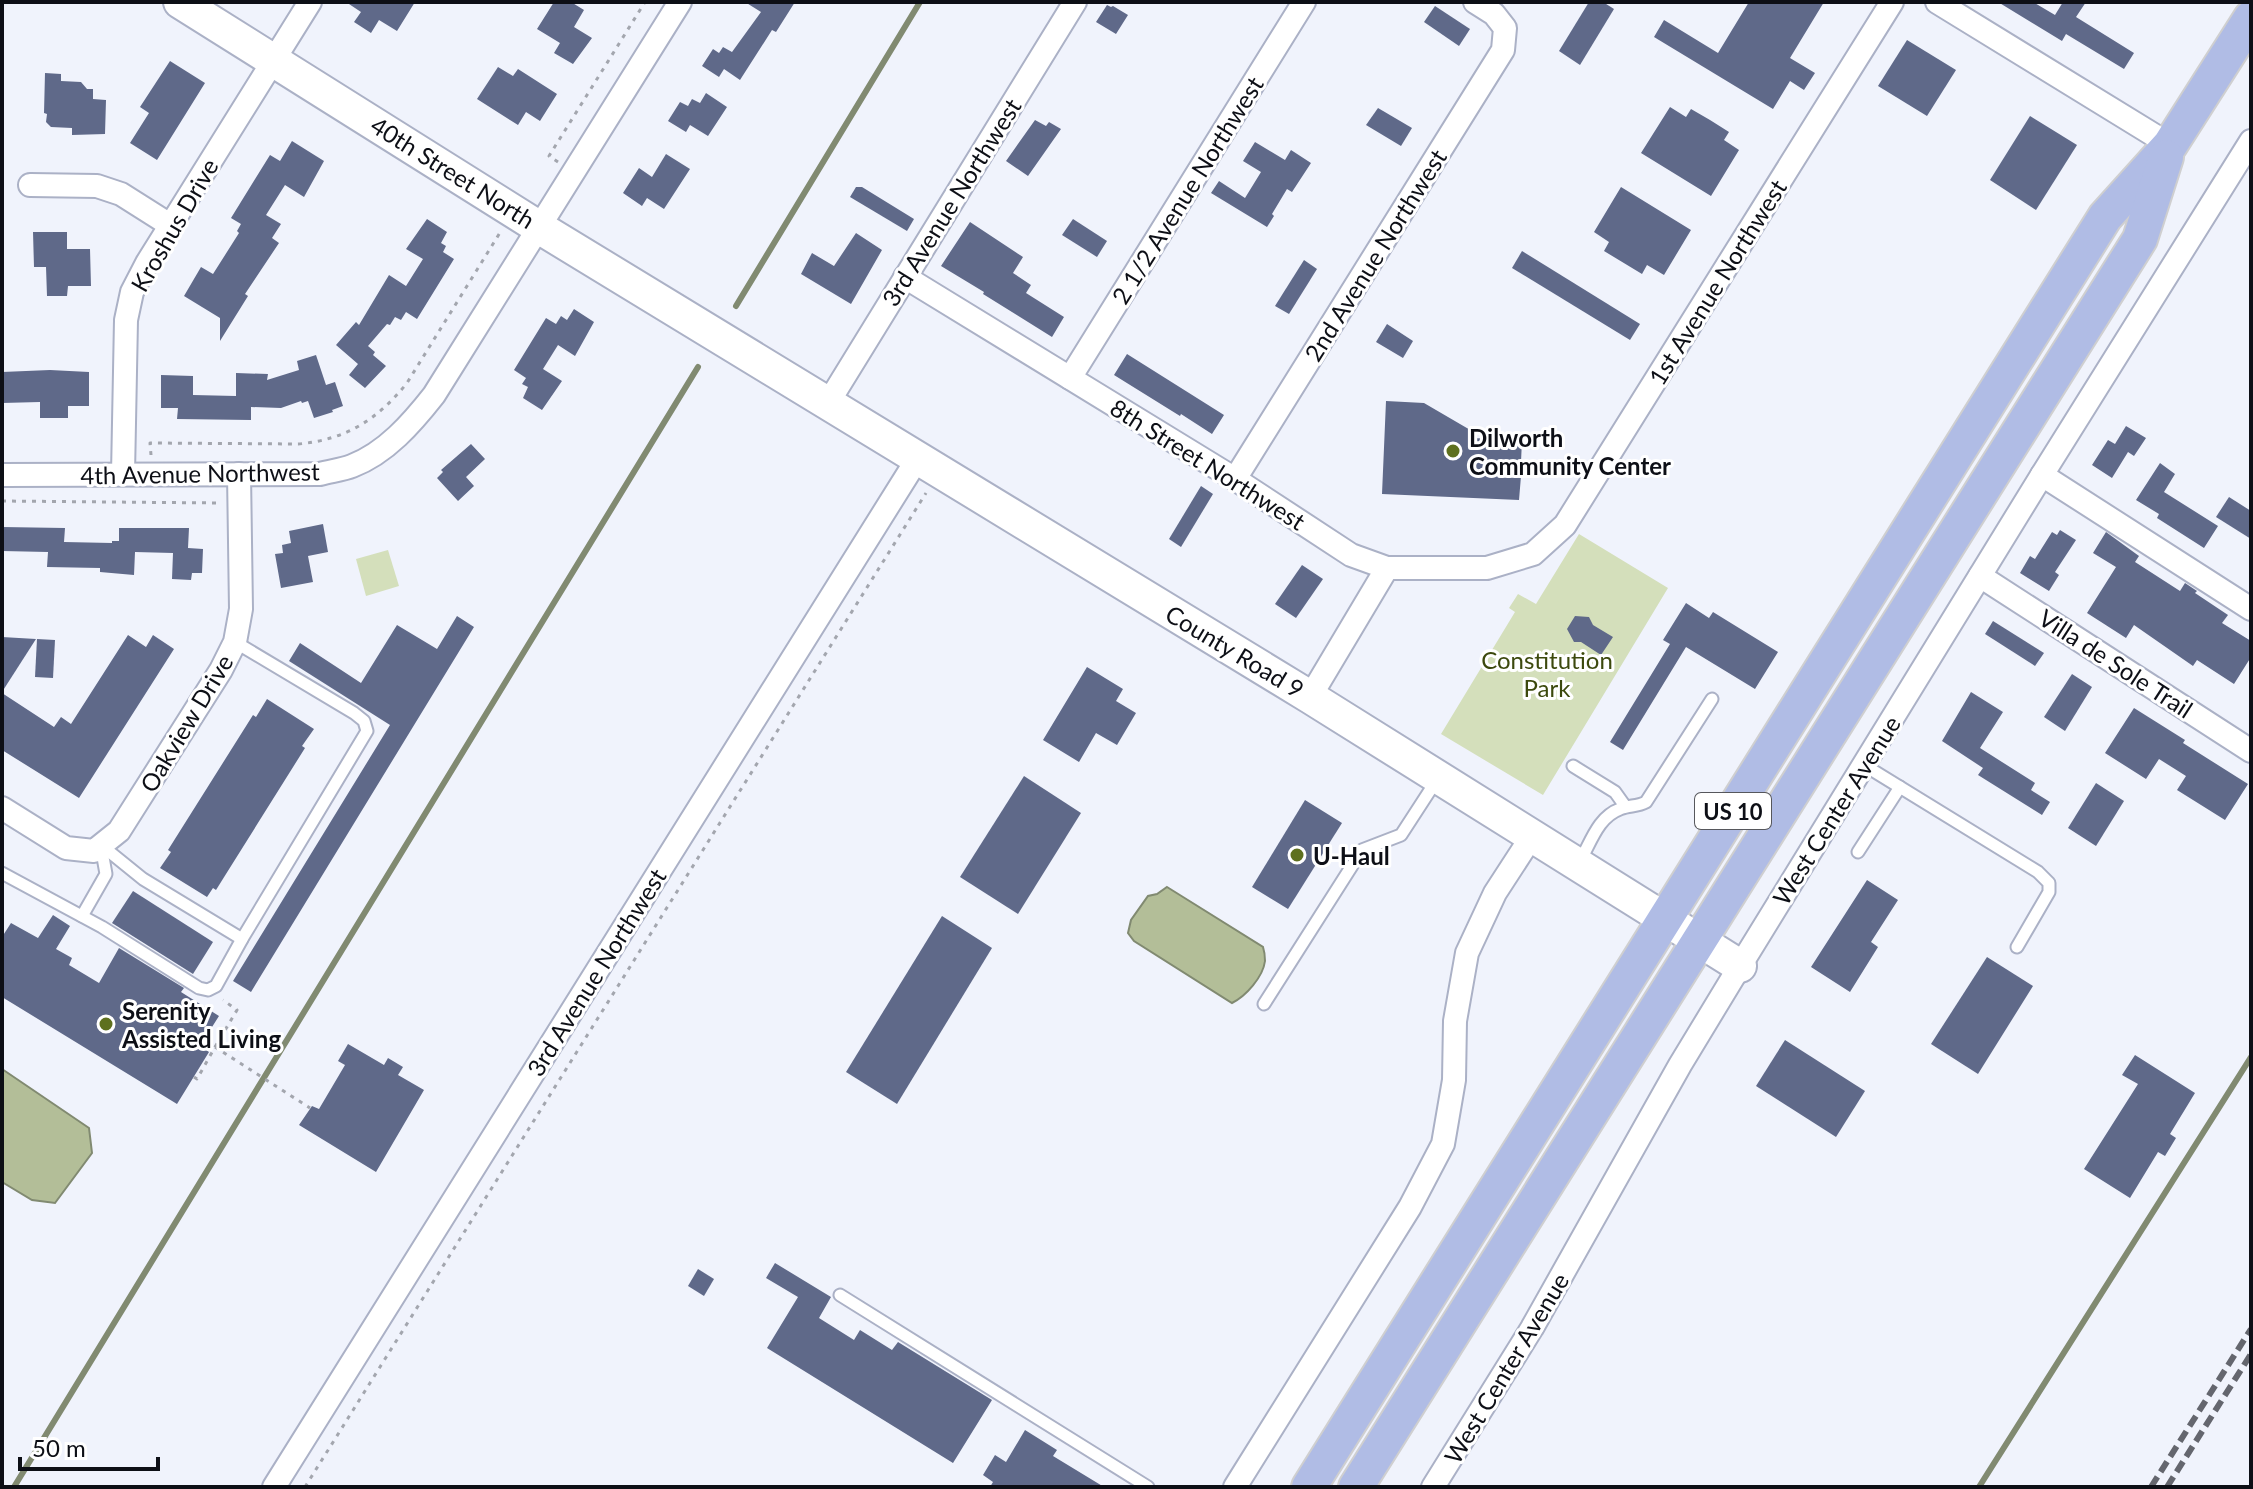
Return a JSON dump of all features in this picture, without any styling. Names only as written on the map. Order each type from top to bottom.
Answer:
[{"type":"main road","name":"US 10","points":[[1309,1487],[2105,217],[2170,145],[2251,18]]},
{"type":"main road","name":"US 10","points":[[1356,1487],[2140,239],[2170,145]]},
{"type":"street","name":"40th Street North","points":[[180,2],[726,341]]},
{"type":"street","name":"Kroshus Drive","points":[[123,474],[126,320],[132,292],[170,225],[310,2]]},
{"type":"street","name":"4th Avenue Northwest","points":[[2,475],[320,474],[352,466],[383,448],[411,424],[434,395],[527,219],[575,171],[680,2]]},
{"type":"street","name":"3rd Avenue Northwest","points":[[828,403],[1075,2]]},
{"type":"street","name":"2 1/2 Avenue Northwest","points":[[1070,378],[1304,2]]},
{"type":"street","name":"2nd Avenue Northwest","points":[[1235,479],[1503,50],[1505,28],[1494,14],[1475,2]]},
{"type":"street","name":"1st Avenue Northwest","points":[[1533,554],[1565,525],[1892,2]]},
{"type":"street","points":[[1937,2],[2170,145]]},
{"type":"street","name":"West Center Avenue","points":[[1433,1487],[1532,1328],[1672,1079],[1740,966],[2251,141]]},
{"type":"street","points":[[30,185],[97,186],[121,194],[170,225]]},
{"type":"street","name":"8th Street Northwest","points":[[905,277],[1235,479],[1351,555],[1387,568],[1487,568],[1533,554]]},
{"type":"street","name":"County Road 9","points":[[726,341],[1310,697],[1740,966]]},
{"type":"street","name":"3rd Avenue Northwest","points":[[274,1487],[929,464]]},
{"type":"street","name":"Oakview Drive","points":[[101,845],[119,831],[221,670],[235,642],[241,609],[239,474]]},
{"type":"street","points":[[2042,475],[2251,609]]},
{"type":"street","points":[[1310,697],[1387,568]]},
{"type":"street","name":"Villa de Sole Trail","points":[[1980,576],[2251,751]]},
{"type":"street","points":[[2,808],[66,848],[94,851],[101,845]]},
{"type":"street","points":[[1235,1487],[1410,1207],[1443,1144],[1454,1080],[1455,1021],[1467,953],[1495,893],[1532,836]]},
{"type":"lane","points":[[2,873],[82,916],[199,988],[208,990],[216,986],[367,731],[364,721],[354,713],[235,642]]},
{"type":"lane","points":[[1578,866],[1600,823],[1610,813],[1646,802],[1712,699]]},
{"type":"lane","points":[[1864,765],[2038,872],[2049,883],[2049,892],[2017,947]]},
{"type":"lane","points":[[1573,766],[1615,792],[1625,806]]},
{"type":"lane","points":[[1264,1004],[1362,850],[1401,835],[1438,777]]},
{"type":"lane","points":[[1858,852],[1900,787]]},
{"type":"lane","points":[[101,845],[143,879],[242,939]]},
{"type":"lane","points":[[82,916],[106,874],[101,845]]},
{"type":"lane","points":[[840,1295],[1148,1487]]},
{"type":"path","points":[[575,171],[549,156],[645,2]]},
{"type":"path","points":[[150,443],[298,444],[321,442],[352,431],[393,400],[527,219]]},
{"type":"path","points":[[305,1487],[929,464]]},
{"type":"path","points":[[2,501],[240,503]]},
{"type":"path","points":[[194,1077],[197,1079],[237,1010],[208,990]]},
{"type":"path","points":[[215,1047],[310,1108]]},
{"type":"green space","name":"Constitution Park","points":[[1579,534],[1668,588],[1543,795],[1441,734],[1515,612],[1509,608],[1518,594],[1536,604]]},
{"type":"green space","points":[[388,550],[399,586],[366,596],[356,559]]},
{"type":"shaded area","points":[[1167,887],[1263,947],[1265,961],[1261,973],[1248,991],[1232,1003],[1134,941],[1128,933],[1131,920],[1148,896]]},
{"type":"shaded area","points":[[2,1069],[89,1128],[92,1153],[55,1203],[32,1200],[2,1182]]},
{"type":"building","points":[[346,2],[415,2],[397,31],[379,20],[371,33],[354,22],[361,12]]},
{"type":"building","points":[[554,2],[571,2],[584,10],[574,27],[592,38],[573,64],[554,53],[560,43],[537,29]]},
{"type":"building","points":[[745,2],[795,2],[776,32],[772,30],[740,80],[724,69],[719,77],[702,66],[713,49],[719,53],[723,47],[732,52],[761,12]]},
{"type":"building","points":[[1589,2],[1603,2],[1614,9],[1580,65],[1559,51]]},
{"type":"building","points":[[1749,2],[1824,2],[1790,58],[1815,73],[1804,90],[1790,81],[1773,109],[1654,37],[1664,20],[1718,53]]},
{"type":"building","points":[[1998,2],[2033,2],[2055,15],[2063,2],[2086,2],[2076,17],[2134,53],[2124,69],[2066,34],[2062,41]]},
{"type":"building","points":[[1107,5],[1128,15],[1116,34],[1096,22]]},
{"type":"building","points":[[1435,6],[1470,29],[1459,46],[1424,22]]},
{"type":"building","points":[[1907,40],[1956,70],[1927,116],[1878,86]]},
{"type":"building","points":[[170,61],[205,83],[157,160],[130,143],[149,113],[140,107]]},
{"type":"building","points":[[498,67],[513,76],[518,69],[557,94],[540,121],[526,112],[518,125],[477,99]]},
{"type":"building","points":[[45,73],[61,74],[61,81],[81,82],[87,89],[93,89],[93,99],[106,100],[105,134],[72,135],[72,128],[51,127],[46,122]]},
{"type":"building","points":[[706,93],[727,107],[708,136],[690,125],[686,132],[668,121],[680,102],[688,106],[692,99],[700,103]]},
{"type":"building","points":[[1670,107],[1686,117],[1691,109],[1710,120],[1729,132],[1724,140],[1739,150],[1711,196],[1641,153]]},
{"type":"building","points":[[1378,108],[1412,128],[1401,146],[1366,125]]},
{"type":"building","points":[[2030,116],[2077,145],[2036,210],[1990,180]]},
{"type":"building","points":[[1035,120],[1046,126],[1049,122],[1061,129],[1028,176],[1006,161]]},
{"type":"building","points":[[292,141],[324,161],[304,197],[285,185],[266,215],[281,224],[272,238],[279,243],[245,294],[248,296],[220,341],[220,318],[184,296],[201,267],[213,274],[239,233],[241,224],[231,218],[270,155],[280,161]]},
{"type":"building","points":[[1255,142],[1285,160],[1291,150],[1311,163],[1292,192],[1287,189],[1267,227],[1211,193],[1219,181],[1245,198],[1261,172],[1243,161]]},
{"type":"building","points":[[666,154],[690,169],[664,209],[647,198],[642,206],[623,193],[639,168],[652,177]]},
{"type":"building","points":[[856,187],[862,187],[914,219],[907,231],[850,197]]},
{"type":"building","points":[[1621,187],[1691,230],[1664,275],[1647,265],[1642,274],[1604,251],[1609,242],[1594,232]]},
{"type":"building","points":[[427,219],[447,232],[441,243],[446,246],[443,252],[454,259],[417,319],[406,312],[401,320],[395,317],[368,346],[386,366],[365,388],[349,375],[358,364],[336,345],[356,322],[359,325],[389,275],[406,286],[423,259],[406,249]]},
{"type":"building","points":[[1073,219],[1107,241],[1097,257],[1062,235]]},
{"type":"building","points":[[970,222],[1023,257],[1013,273],[1031,285],[1026,293],[1064,317],[1052,337],[941,266]]},
{"type":"building","points":[[33,232],[67,232],[67,249],[90,249],[91,286],[68,286],[67,296],[47,296],[46,267],[34,267]]},
{"type":"building","points":[[856,233],[882,250],[851,304],[801,274],[812,253],[834,266]]},
{"type":"building","points":[[1522,251],[1640,324],[1630,340],[1512,268]]},
{"type":"building","points":[[1304,260],[1317,269],[1289,314],[1275,306]]},
{"type":"building","points":[[574,309],[594,322],[575,356],[558,345],[543,369],[562,381],[542,410],[523,398],[528,387],[522,384],[526,378],[514,370],[546,318],[556,324],[561,316],[567,320]]},
{"type":"building","points":[[1387,324],[1413,341],[1403,358],[1376,342]]},
{"type":"building","points":[[1127,354],[1224,415],[1212,434],[1114,375]]},
{"type":"building","points":[[316,355],[326,385],[335,382],[343,406],[333,412],[314,418],[308,401],[301,401],[281,408],[251,407],[251,420],[177,419],[178,408],[161,408],[161,375],[193,376],[193,395],[236,396],[236,373],[268,374],[267,380],[299,370],[297,361]]},
{"type":"building","points":[[2,372],[89,372],[89,406],[68,406],[68,418],[40,418],[40,402],[2,403]]},
{"type":"building","name":"Dilworth Community Center","points":[[1386,401],[1424,403],[1472,431],[1471,438],[1522,440],[1521,462],[1528,463],[1528,477],[1521,476],[1519,500],[1382,494]]},
{"type":"building","points":[[2126,426],[2146,438],[2134,456],[2128,452],[2112,478],[2092,465],[2108,440],[2115,444]]},
{"type":"building","points":[[471,444],[485,459],[466,477],[474,486],[458,501],[437,478],[443,472],[441,470]]},
{"type":"building","points":[[2160,463],[2175,474],[2164,492],[2218,526],[2204,548],[2157,518],[2159,514],[2136,500]]},
{"type":"building","points":[[1201,486],[1213,494],[1181,547],[1169,539]]},
{"type":"building","points":[[2229,497],[2251,511],[2251,539],[2216,517]]},
{"type":"building","points":[[323,524],[328,552],[308,556],[313,582],[281,588],[275,554],[283,553],[282,545],[291,543],[289,531]]},
{"type":"building","points":[[2,527],[65,528],[64,542],[112,543],[119,541],[119,528],[189,528],[188,548],[203,549],[202,573],[192,573],[191,580],[172,579],[173,553],[135,552],[134,575],[100,572],[100,568],[47,567],[48,552],[2,551]]},
{"type":"building","points":[[2060,530],[2076,540],[2055,572],[2059,575],[2049,591],[2020,573],[2030,556],[2035,559],[2052,532],[2057,535]]},
{"type":"building","points":[[2106,532],[2139,556],[2135,562],[2180,591],[2185,583],[2197,591],[2195,593],[2228,615],[2222,623],[2251,641],[2251,657],[2234,684],[2197,660],[2193,666],[2134,625],[2126,638],[2087,613],[2116,567],[2093,553]]},
{"type":"building","points":[[1302,565],[1323,579],[1296,618],[1275,604]]},
{"type":"building","points":[[1686,603],[1709,618],[1713,612],[1778,652],[1755,689],[1686,647],[1623,750],[1610,742],[1670,644],[1663,640]]},
{"type":"building","points":[[457,616],[474,627],[251,992],[233,981],[390,725],[289,661],[300,643],[361,683],[397,625],[437,649]]},
{"type":"building","points":[[1575,616],[1589,617],[1593,625],[1613,637],[1601,655],[1581,642],[1574,642],[1567,629]]},
{"type":"building","points":[[1993,621],[2044,653],[2035,666],[1985,634]]},
{"type":"building","points":[[128,635],[146,647],[153,635],[174,649],[79,798],[2,750],[2,693],[54,727],[61,717],[71,724]]},
{"type":"building","points":[[2,637],[36,639],[2,692]]},
{"type":"building","points":[[37,639],[55,640],[53,678],[35,677]]},
{"type":"building","points":[[1087,667],[1123,689],[1116,701],[1136,713],[1117,745],[1096,733],[1079,762],[1043,740]]},
{"type":"building","points":[[2072,674],[2092,687],[2065,731],[2044,717]]},
{"type":"building","points":[[1971,692],[2003,712],[1980,748],[2035,783],[2031,790],[2050,802],[2042,815],[1978,775],[1983,768],[1942,741]]},
{"type":"building","points":[[267,699],[314,729],[216,890],[213,888],[207,897],[160,868],[171,852],[168,850],[253,715],[256,717]]},
{"type":"building","points":[[2134,708],[2248,784],[2225,820],[2177,790],[2186,776],[2159,759],[2146,779],[2105,753]]},
{"type":"building","points":[[1024,776],[1081,813],[1018,914],[960,877]]},
{"type":"building","points":[[2096,783],[2124,801],[2096,846],[2068,828]]},
{"type":"building","name":"U-Haul","points":[[1305,800],[1342,823],[1288,909],[1252,887]]},
{"type":"building","points":[[1867,880],[1898,900],[1871,942],[1878,947],[1850,992],[1811,967]]},
{"type":"building","points":[[133,891],[213,942],[193,974],[112,923]]},
{"type":"building","name":"Serenity Assisted Living","points":[[53,915],[70,926],[56,949],[72,958],[69,965],[99,983],[119,948],[184,988],[181,992],[219,1016],[200,1046],[209,1052],[177,1104],[2,997],[2,937],[11,923],[38,938]]},
{"type":"building","points":[[942,916],[992,948],[897,1104],[846,1072]]},
{"type":"building","points":[[1987,957],[2033,986],[1978,1074],[1931,1044]]},
{"type":"building","points":[[1785,1040],[1865,1091],[1836,1137],[1756,1086]]},
{"type":"building","name":"Serenity Assisted Living","points":[[348,1044],[384,1065],[388,1058],[403,1067],[398,1075],[424,1090],[376,1172],[299,1125],[312,1106],[319,1109],[345,1065],[338,1061]]},
{"type":"building","points":[[2135,1055],[2195,1093],[2170,1134],[2176,1138],[2165,1156],[2158,1152],[2130,1198],[2084,1169],[2138,1084],[2122,1075]]},
{"type":"building","points":[[775,1263],[831,1297],[819,1318],[854,1340],[860,1330],[892,1350],[898,1342],[992,1400],[953,1463],[767,1348],[798,1297],[766,1278]]},
{"type":"building","points":[[698,1269],[714,1279],[704,1296],[688,1286]]},
{"type":"building","points":[[1025,1430],[1057,1450],[1053,1456],[1104,1487],[990,1487],[993,1482],[983,1475],[995,1455],[1006,1462]]},
{"type":"waterway","points":[[736,306],[920,2]]},
{"type":"waterway","points":[[14,1487],[698,367]]},
{"type":"waterway","points":[[1979,1487],[2251,1057]]},
{"type":"railway","points":[[2151,1487],[2251,1329]]},
{"type":"railway","points":[[2167,1487],[2251,1354]]},
{"type":"place","name":"Dilworth Community Center","points":[[1453,451]]},
{"type":"place","name":"U-Haul","points":[[1297,855]]},
{"type":"place","name":"Serenity Assisted Living","points":[[106,1024]]}]
